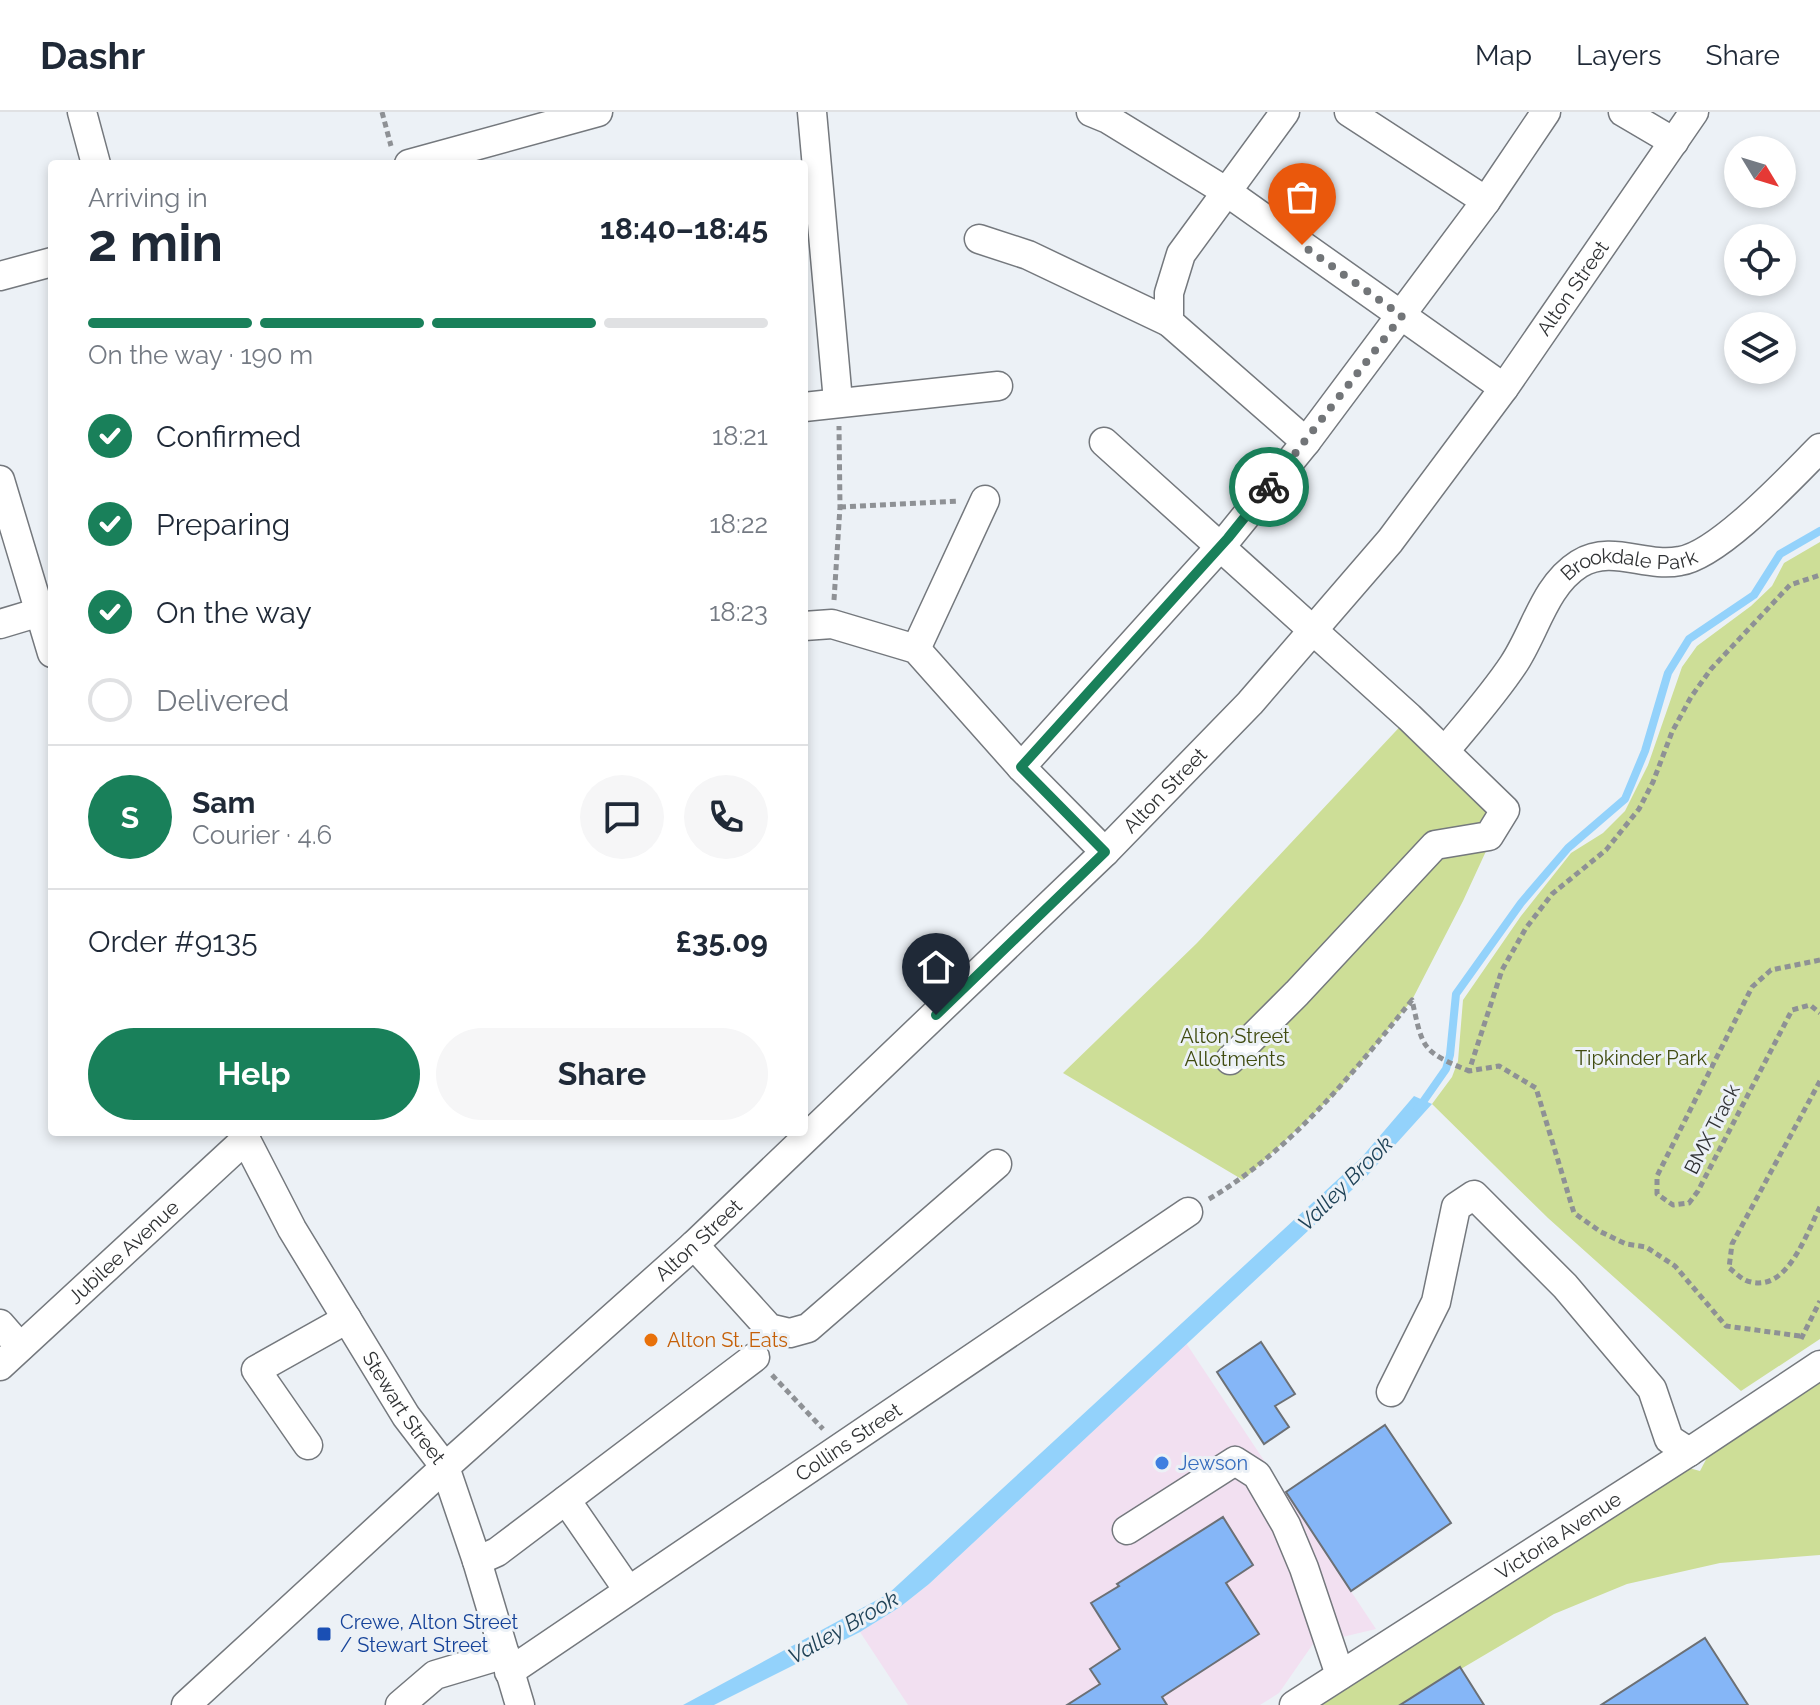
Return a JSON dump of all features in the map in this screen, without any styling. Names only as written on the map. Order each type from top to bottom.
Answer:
[{"type":"street","points":[[82,112],[95,160]]},
{"type":"street","points":[[401,157],[598,112]]},
{"type":"street","points":[[812,112],[838,401]]},
{"type":"street","points":[[1169,322],[1169,293],[1181,254],[1285,112]]},
{"type":"street","points":[[1349,112],[1486,201]]},
{"type":"street","points":[[1021,767],[1219,547],[1306,442],[1486,201],[1546,112]]},
{"type":"street","points":[[1623,112],[1674,142]]},
{"type":"street","name":"Alton Street","points":[[186,1705],[445,1467],[694,1245],[1105,852],[1250,703],[1390,541],[1504,388],[1694,112]]},
{"type":"street","points":[[1103,114],[1227,192],[1504,388]]},
{"type":"street","points":[[979,239],[1028,255],[1169,322],[1306,442]]},
{"type":"street","points":[[0,276],[48,263]]},
{"type":"street","points":[[808,406],[998,386]]},
{"type":"street","points":[[1104,442],[1445,751],[1505,810],[1489,836],[1435,845],[1230,1060]]},
{"type":"street","name":"Brookdale Park","points":[[1445,751],[1511,669],[1528,642],[1552,591],[1565,576],[1580,564],[1601,556],[1619,555],[1677,562],[1711,549],[1820,448]]},
{"type":"street","points":[[0,480],[48,639]]},
{"type":"street","points":[[916,649],[985,500]]},
{"type":"street","points":[[0,624],[40,612]]},
{"type":"street","points":[[808,626],[832,624],[916,649],[1021,767],[1105,852]]},
{"type":"street","name":"Jubilee Avenue","points":[[10,1356],[243,1136]]},
{"type":"street","name":"Stewart Street","points":[[245,1136],[292,1229],[406,1416],[445,1467],[520,1705]]},
{"type":"street","points":[[694,1245],[769,1328],[790,1333],[808,1328],[997,1164]]},
{"type":"street","points":[[1391,1392],[1436,1302],[1456,1207],[1474,1195],[1565,1286],[1652,1389],[1669,1439],[1680,1458]]},
{"type":"street","name":"Collins Street","points":[[400,1705],[435,1675],[507,1663],[628,1590],[1188,1212]]},
{"type":"street","points":[[308,1445],[256,1370],[347,1319]]},
{"type":"street","points":[[0,1324],[10,1356]]},
{"type":"street","points":[[477,1561],[497,1552],[755,1357]]},
{"type":"street","name":"Victoria Avenue","points":[[1294,1705],[1817,1367]]},
{"type":"street","points":[[1127,1530],[1235,1461],[1257,1475],[1286,1525],[1304,1568],[1340,1675]]},
{"type":"street","points":[[566,1500],[628,1590]]},
{"type":"path","points":[[382,112],[401,157]]},
{"type":"path","points":[[832,624],[840,507],[838,401]]},
{"type":"path","points":[[840,507],[985,500]]},
{"type":"path","points":[[1469,1071],[1502,970],[1526,928],[1552,894],[1606,850],[1639,809],[1672,732],[1711,669],[1790,585],[1820,575]]},
{"type":"path","name":"BMX Track","points":[[1820,960],[1771,970],[1752,987],[1657,1176],[1657,1194],[1673,1205],[1689,1203],[1792,1010],[1810,1005],[1820,1013]]},
{"type":"path","points":[[1188,1212],[1243,1180],[1338,1091],[1412,1000],[1422,1043],[1437,1058],[1469,1071],[1499,1066],[1536,1088],[1574,1213],[1601,1232],[1626,1244],[1646,1247],[1675,1266],[1726,1326],[1800,1336]]},
{"type":"path","points":[[1820,1081],[1732,1244],[1729,1268],[1748,1282],[1768,1284],[1786,1271],[1820,1207]]},
{"type":"path","points":[[1800,1336],[1820,1301]]},
{"type":"path","points":[[1800,1336],[1817,1367]]},
{"type":"path","points":[[755,1357],[840,1447]]},
{"type":"shaded area","name":"Jewson","points":[[1186,1343],[1376,1629],[1313,1644],[1279,1693],[1260,1705],[908,1705],[860,1632],[929,1584]]},
{"type":"green space","name":"Tipkinder Park","points":[[1820,542],[1820,1339],[1741,1391],[1548,1218],[1432,1104],[1452,1077],[1458,1061],[1463,1000],[1521,916],[1571,853],[1603,833],[1625,811],[1648,765],[1682,667],[1697,646],[1751,606],[1772,586],[1784,563]]},
{"type":"green space","name":"Alton Street Allotments","points":[[1409,717],[1505,810],[1412,1000],[1338,1091],[1243,1180],[1063,1073],[1197,943]]},
{"type":"green space","points":[[1820,1378],[1820,1555],[1720,1563],[1627,1584],[1554,1614],[1400,1705],[1322,1705],[1689,1468],[1700,1471],[1711,1450]]},
{"type":"water","points":[[1414,1096],[1432,1104],[1367,1176],[929,1584],[860,1632],[714,1705],[683,1705],[888,1594],[1361,1158]]},
{"type":"building","points":[[1261,1342],[1295,1394],[1275,1406],[1289,1427],[1264,1444],[1217,1372]]},
{"type":"building","points":[[1385,1425],[1451,1523],[1351,1591],[1286,1492]]},
{"type":"building","points":[[1223,1517],[1253,1565],[1226,1583],[1259,1634],[1162,1697],[1167,1705],[1067,1705],[1100,1684],[1090,1669],[1120,1649],[1091,1603]]},
{"type":"building","points":[[1705,1638],[1748,1705],[1601,1705]]},
{"type":"building","points":[[1460,1667],[1484,1705],[1400,1705]]},
{"type":"waterway","name":"Valley Brook","points":[[1418,1109],[1446,1069],[1456,994],[1521,903],[1568,848],[1625,799],[1645,751],[1668,673],[1689,639],[1754,595],[1780,554],[1820,531]]},
{"type":"way so far","points":[[1269,487],[1402,316],[1302,245]]},
{"type":"place","name":"Alton St. Eats","points":[[651,1340]]},
{"type":"place","name":"Jewson","points":[[1162,1463]]},
{"type":"place","name":"Crewe, Alton Street / Stewart Street","points":[[324,1634]]},
{"type":"route","points":[[936,1015],[1105,852],[1021,767],[1228,538],[1269,487]]}]
